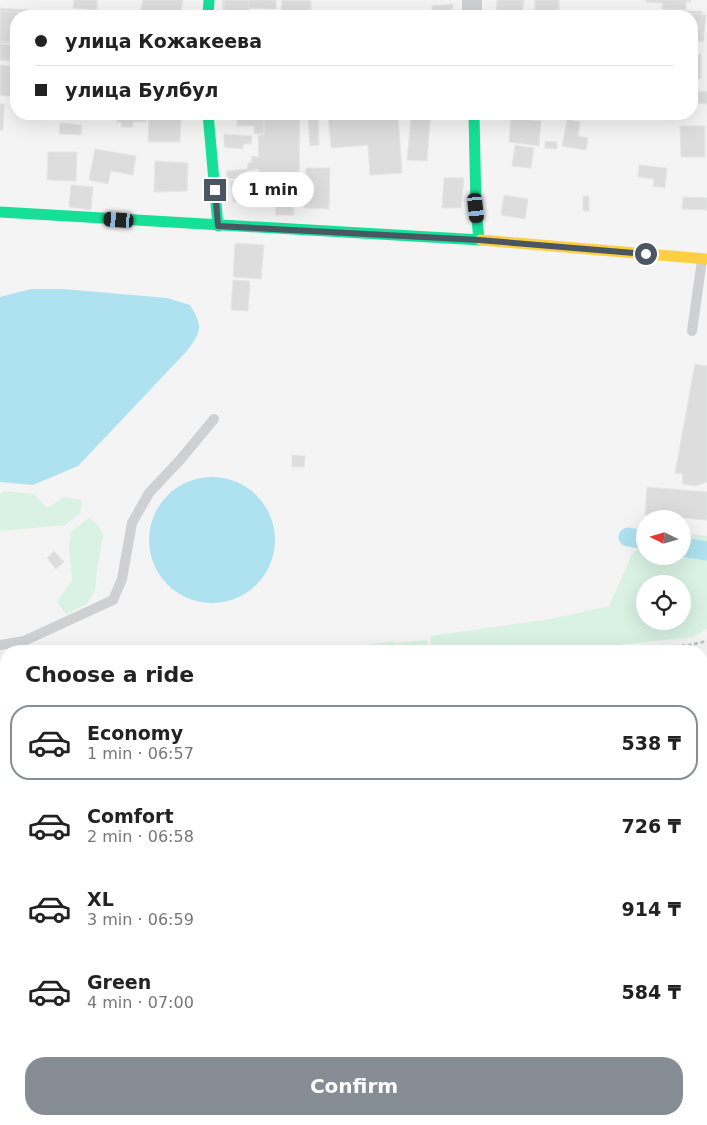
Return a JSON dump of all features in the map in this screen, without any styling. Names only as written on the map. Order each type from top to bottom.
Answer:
[{"type":"street","points":[[209,120],[218,226]]},
{"type":"street","points":[[474,120],[476,208],[479,240]]},
{"type":"street","points":[[0,212],[479,240],[705,259]]},
{"type":"lane","points":[[692,331],[705,259]]},
{"type":"lane","points":[[0,645],[24,641],[113,600],[122,579],[132,523],[149,493],[180,460],[214,418]]},
{"type":"path","points":[[690,645],[707,641]]},
{"type":"green space","points":[[5,491],[34,494],[47,508],[64,497],[82,500],[80,513],[65,525],[0,531],[0,494]]},
{"type":"green space","points":[[89,518],[98,525],[103,535],[95,591],[87,604],[66,614],[57,602],[72,580],[69,547],[71,532]]},
{"type":"green space","points":[[691,534],[707,536],[707,629],[693,637],[617,645],[431,645],[430,636],[551,619],[609,606],[632,554],[636,551],[636,565],[691,565]]},
{"type":"green space","points":[[427,640],[427,645],[366,645],[394,641],[394,643]]},
{"type":"water","points":[[31,289],[63,289],[167,298],[190,305],[199,325],[198,334],[186,352],[78,466],[33,485],[0,482],[0,297]]},
{"type":"water","points":[[212,477],[236,482],[247,487],[257,495],[265,505],[270,516],[275,540],[270,564],[265,575],[257,585],[247,593],[236,598],[212,603],[188,598],[177,593],[167,585],[159,575],[154,564],[149,540],[154,516],[159,505],[167,495],[177,487],[188,482]]},
{"type":"building","points":[[74,0],[97,0],[97,10],[73,8]]},
{"type":"building","points":[[143,0],[183,0],[181,10],[140,10]]},
{"type":"building","points":[[223,0],[276,0],[276,9],[223,10]]},
{"type":"building","points":[[225,0],[249,0],[249,10],[225,10]]},
{"type":"building","points":[[282,0],[311,1],[311,10],[281,10]]},
{"type":"building","points":[[497,0],[524,0],[523,10],[496,10]]},
{"type":"building","points":[[535,0],[559,0],[559,10],[535,10]]},
{"type":"building","points":[[646,0],[691,0],[691,2],[686,2],[686,10],[662,9],[663,3],[646,2]]},
{"type":"building","points":[[453,4],[453,10],[432,10],[432,6]]},
{"type":"building","points":[[0,8],[29,10],[10,10],[10,42],[0,41]]},
{"type":"building","points":[[0,11],[10,12],[10,43],[0,43]]},
{"type":"building","points":[[698,11],[702,11],[702,37],[698,37]]},
{"type":"building","points":[[698,14],[706,15],[703,42],[698,41]]},
{"type":"building","points":[[0,44],[10,45],[10,61],[0,60]]},
{"type":"building","points":[[698,54],[701,54],[701,79],[698,79]]},
{"type":"building","points":[[0,65],[10,66],[10,96],[0,95]]},
{"type":"building","points":[[698,91],[707,92],[707,104],[698,103]]},
{"type":"building","points":[[0,104],[4,104],[3,130],[0,130]]},
{"type":"building","points":[[117,120],[146,120],[146,122],[133,122],[133,127],[121,127],[121,122],[117,122]]},
{"type":"building","points":[[149,120],[181,120],[180,142],[148,142]]},
{"type":"building","points":[[237,120],[264,120],[264,134],[254,134],[254,126],[237,126]]},
{"type":"building","points":[[264,120],[300,120],[299,173],[291,175],[294,215],[276,215],[275,205],[270,206],[269,201],[262,202],[261,196],[253,195],[253,180],[259,180],[259,169],[247,171],[248,163],[252,162],[252,156],[259,157],[258,136],[264,134]]},
{"type":"building","points":[[308,120],[318,120],[319,145],[310,146]]},
{"type":"building","points":[[329,120],[398,120],[402,173],[370,175],[368,145],[331,148]]},
{"type":"building","points":[[411,120],[430,120],[427,161],[407,160]]},
{"type":"building","points":[[511,120],[541,121],[539,146],[509,142]]},
{"type":"building","points":[[567,120],[580,122],[578,136],[588,138],[586,150],[562,146]]},
{"type":"building","points":[[60,123],[82,125],[81,135],[59,134]]},
{"type":"building","points":[[680,126],[705,126],[705,157],[681,157]]},
{"type":"building","points":[[224,134],[252,136],[251,144],[243,144],[243,149],[224,147]]},
{"type":"building","points":[[545,141],[557,142],[557,149],[545,148]]},
{"type":"building","points":[[515,145],[534,148],[531,168],[512,166]]},
{"type":"building","points":[[95,149],[136,156],[133,175],[111,171],[108,184],[89,180]]},
{"type":"building","points":[[48,152],[77,152],[76,181],[47,180]]},
{"type":"building","points":[[155,161],[188,163],[187,191],[154,192]]},
{"type":"building","points":[[639,165],[667,168],[665,188],[653,186],[654,179],[638,177]]},
{"type":"building","points":[[306,168],[330,168],[329,209],[304,208]]},
{"type":"building","points":[[247,169],[248,178],[227,179],[227,171]]},
{"type":"building","points":[[444,178],[464,178],[461,208],[442,208]]},
{"type":"building","points":[[245,179],[248,200],[233,202],[230,181]]},
{"type":"building","points":[[71,185],[93,187],[91,210],[69,207]]},
{"type":"building","points":[[504,195],[528,199],[525,219],[501,215]]},
{"type":"building","points":[[583,196],[589,196],[589,211],[583,211]]},
{"type":"building","points":[[683,197],[707,198],[707,210],[682,209]]},
{"type":"building","points":[[235,243],[264,245],[261,279],[233,277]]},
{"type":"building","points":[[233,280],[250,281],[248,311],[231,310]]},
{"type":"building","points":[[695,364],[707,366],[707,482],[695,486],[682,484],[683,474],[675,473]]},
{"type":"building","points":[[292,455],[305,456],[304,467],[292,467]]},
{"type":"building","points":[[647,487],[707,492],[707,520],[691,519],[691,510],[645,510]]},
{"type":"building","points":[[54,551],[64,562],[56,569],[47,558]]},
{"type":"waterway","points":[[628,537],[636,538]]},
{"type":"waterway","points":[[691,548],[707,551]]},
{"type":"traffic: fast","points":[[208,10],[209,0]]},
{"type":"traffic: fast","points":[[209,120],[218,226]]},
{"type":"traffic: fast","points":[[474,120],[476,208],[479,240]]},
{"type":"traffic: fast","points":[[0,212],[481,240]]},
{"type":"traffic: slow","points":[[481,240],[707,259]]},
{"type":"route","points":[[215,190],[218,226],[479,240],[646,254]]}]
